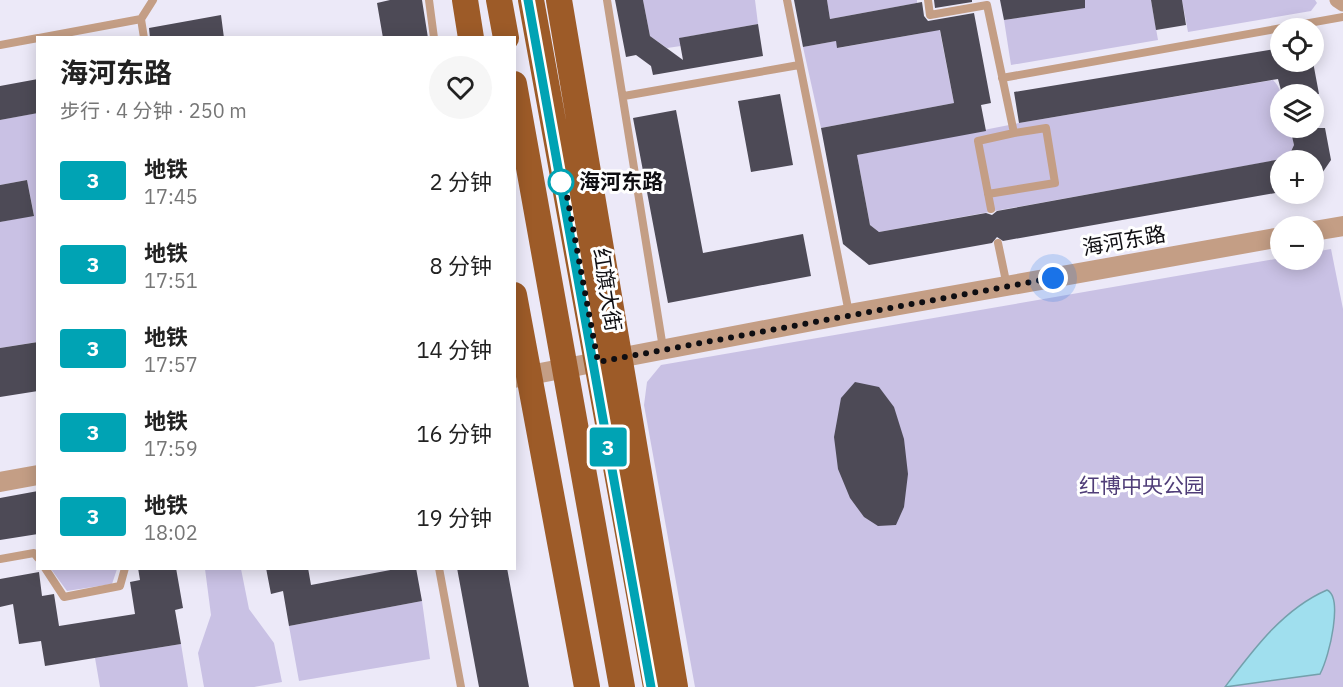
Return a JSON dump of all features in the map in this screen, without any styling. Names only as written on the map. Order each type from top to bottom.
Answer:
[{"type":"main road","points":[[465,0],[471,36]]},
{"type":"main road","points":[[499,0],[506,36]]},
{"type":"main road","name":"红旗大街","points":[[531,0],[609,360],[675,687]]},
{"type":"main road","name":"红旗大街","points":[[559,0],[656,687]]},
{"type":"main road","points":[[516,95],[567,368],[622,687]]},
{"type":"main road","points":[[516,305],[587,687]]},
{"type":"street","points":[[1337,0],[1343,4]]},
{"type":"street","points":[[1324,229],[1343,226]]},
{"type":"street","name":"海河东路","points":[[531,378],[567,368],[849,314],[1270,239]]},
{"type":"street","points":[[0,482],[36,475]]},
{"type":"lane","points":[[144,36],[141,18],[153,0]]},
{"type":"lane","points":[[429,0],[434,36]]},
{"type":"lane","points":[[607,0],[664,350]]},
{"type":"lane","points":[[787,0],[849,314]]},
{"type":"lane","points":[[928,0],[930,15],[987,5],[1014,134]]},
{"type":"lane","points":[[1002,78],[1343,17]]},
{"type":"lane","points":[[48,36],[141,18]]},
{"type":"lane","points":[[0,45],[36,38]]},
{"type":"lane","points":[[624,96],[799,65]]},
{"type":"lane","points":[[988,194],[1055,183],[1046,128],[978,141],[988,194],[991,209]]},
{"type":"lane","points":[[998,243],[1007,286]]},
{"type":"lane","points":[[0,559],[34,553],[36,556]]},
{"type":"lane","points":[[46,570],[64,597],[120,586],[124,570]]},
{"type":"lane","points":[[439,570],[461,687]]},
{"type":"green space","points":[[643,0],[755,0],[758,24],[680,38],[681,46],[667,48],[650,36]]},
{"type":"green space","points":[[827,0],[917,0],[917,3],[830,19]]},
{"type":"green space","points":[[1071,0],[1151,0],[1158,40],[1011,65],[1004,20],[1072,10]]},
{"type":"green space","points":[[1182,0],[1315,0],[1317,3],[1311,11],[1188,32]]},
{"type":"green space","points":[[939,27],[954,103],[821,128],[803,47],[836,41],[838,48],[923,33]]},
{"type":"green space","points":[[1273,80],[1276,84],[1270,84],[1270,138],[1292,138],[1294,145],[1292,150],[1270,150],[1270,161],[879,232],[870,225],[857,155],[1019,123]]},
{"type":"green space","points":[[36,113],[36,342],[0,348],[0,222],[34,215],[27,180],[0,185],[0,120]]},
{"type":"green space","name":"红博中央公园","points":[[1331,249],[1343,309],[1343,687],[695,687],[644,405],[647,382],[661,365],[1270,260],[1270,270],[1324,270],[1324,250]]},
{"type":"green space","points":[[52,570],[117,570],[112,584],[67,591]]},
{"type":"green space","points":[[205,570],[241,570],[249,609],[274,643],[282,682],[254,687],[204,687],[198,653],[211,615]]},
{"type":"green space","points":[[422,601],[430,659],[299,681],[289,626]]},
{"type":"green space","points":[[181,644],[188,687],[100,687],[95,658]]},
{"type":"water","points":[[1327,590],[1332,595],[1334,603],[1333,628],[1328,654],[1320,674],[1225,687],[1258,645],[1283,619],[1311,598]]},
{"type":"building","points":[[390,0],[422,0],[428,36],[383,36],[377,3]]},
{"type":"building","points":[[615,0],[643,0],[650,36],[683,60],[679,38],[758,24],[763,56],[653,75],[651,66],[636,55],[626,57]]},
{"type":"building","points":[[794,0],[827,0],[830,19],[922,2],[924,16],[928,21],[974,13],[991,103],[981,105],[986,131],[857,155],[870,225],[879,232],[986,213],[992,215],[997,211],[1270,161],[1270,194],[1003,241],[997,237],[992,243],[869,265],[843,244],[821,128],[954,103],[940,30],[837,48],[836,41],[803,47]]},
{"type":"building","points":[[934,0],[972,0],[972,2],[935,8]]},
{"type":"building","points":[[1000,0],[1085,0],[1085,8],[1004,20]]},
{"type":"building","points":[[1151,0],[1182,0],[1186,25],[1156,30]]},
{"type":"building","points":[[221,15],[224,36],[150,36],[149,28]]},
{"type":"building","points":[[1270,50],[1270,72],[1315,72],[1317,84],[1279,84],[1278,79],[1019,123],[1014,92]]},
{"type":"building","points":[[36,79],[36,113],[0,120],[0,86]]},
{"type":"building","points":[[780,94],[793,165],[751,172],[738,101]]},
{"type":"building","points":[[676,110],[703,253],[803,234],[811,276],[668,303],[633,118]]},
{"type":"building","points":[[1325,128],[1331,160],[1324,170],[1324,150],[1292,150],[1294,145],[1292,138],[1324,138]]},
{"type":"building","points":[[27,180],[34,216],[0,222],[0,185]]},
{"type":"building","points":[[36,342],[36,391],[0,397],[0,348]]},
{"type":"building","points":[[855,382],[879,387],[894,407],[904,439],[908,474],[904,507],[896,525],[878,526],[864,517],[850,498],[838,469],[834,437],[841,398]]},
{"type":"building","points":[[36,491],[36,534],[0,540],[0,498]]},
{"type":"building","points":[[138,570],[176,570],[183,608],[175,610],[181,644],[45,666],[41,641],[19,644],[13,604],[0,607],[0,579],[39,572],[42,596],[54,594],[59,626],[135,614],[130,582],[140,580]]},
{"type":"building","points":[[266,570],[308,570],[311,585],[390,570],[416,570],[422,601],[289,626],[283,591],[271,594]]},
{"type":"building","points":[[457,570],[507,570],[529,687],[479,687]]},
{"type":"metro line","name":"3","points":[[528,0],[651,687]]},
{"type":"place","name":"海河东路","points":[[561,182]]},
{"type":"route","points":[[561,182],[564,180],[598,362],[1053,278]]}]
